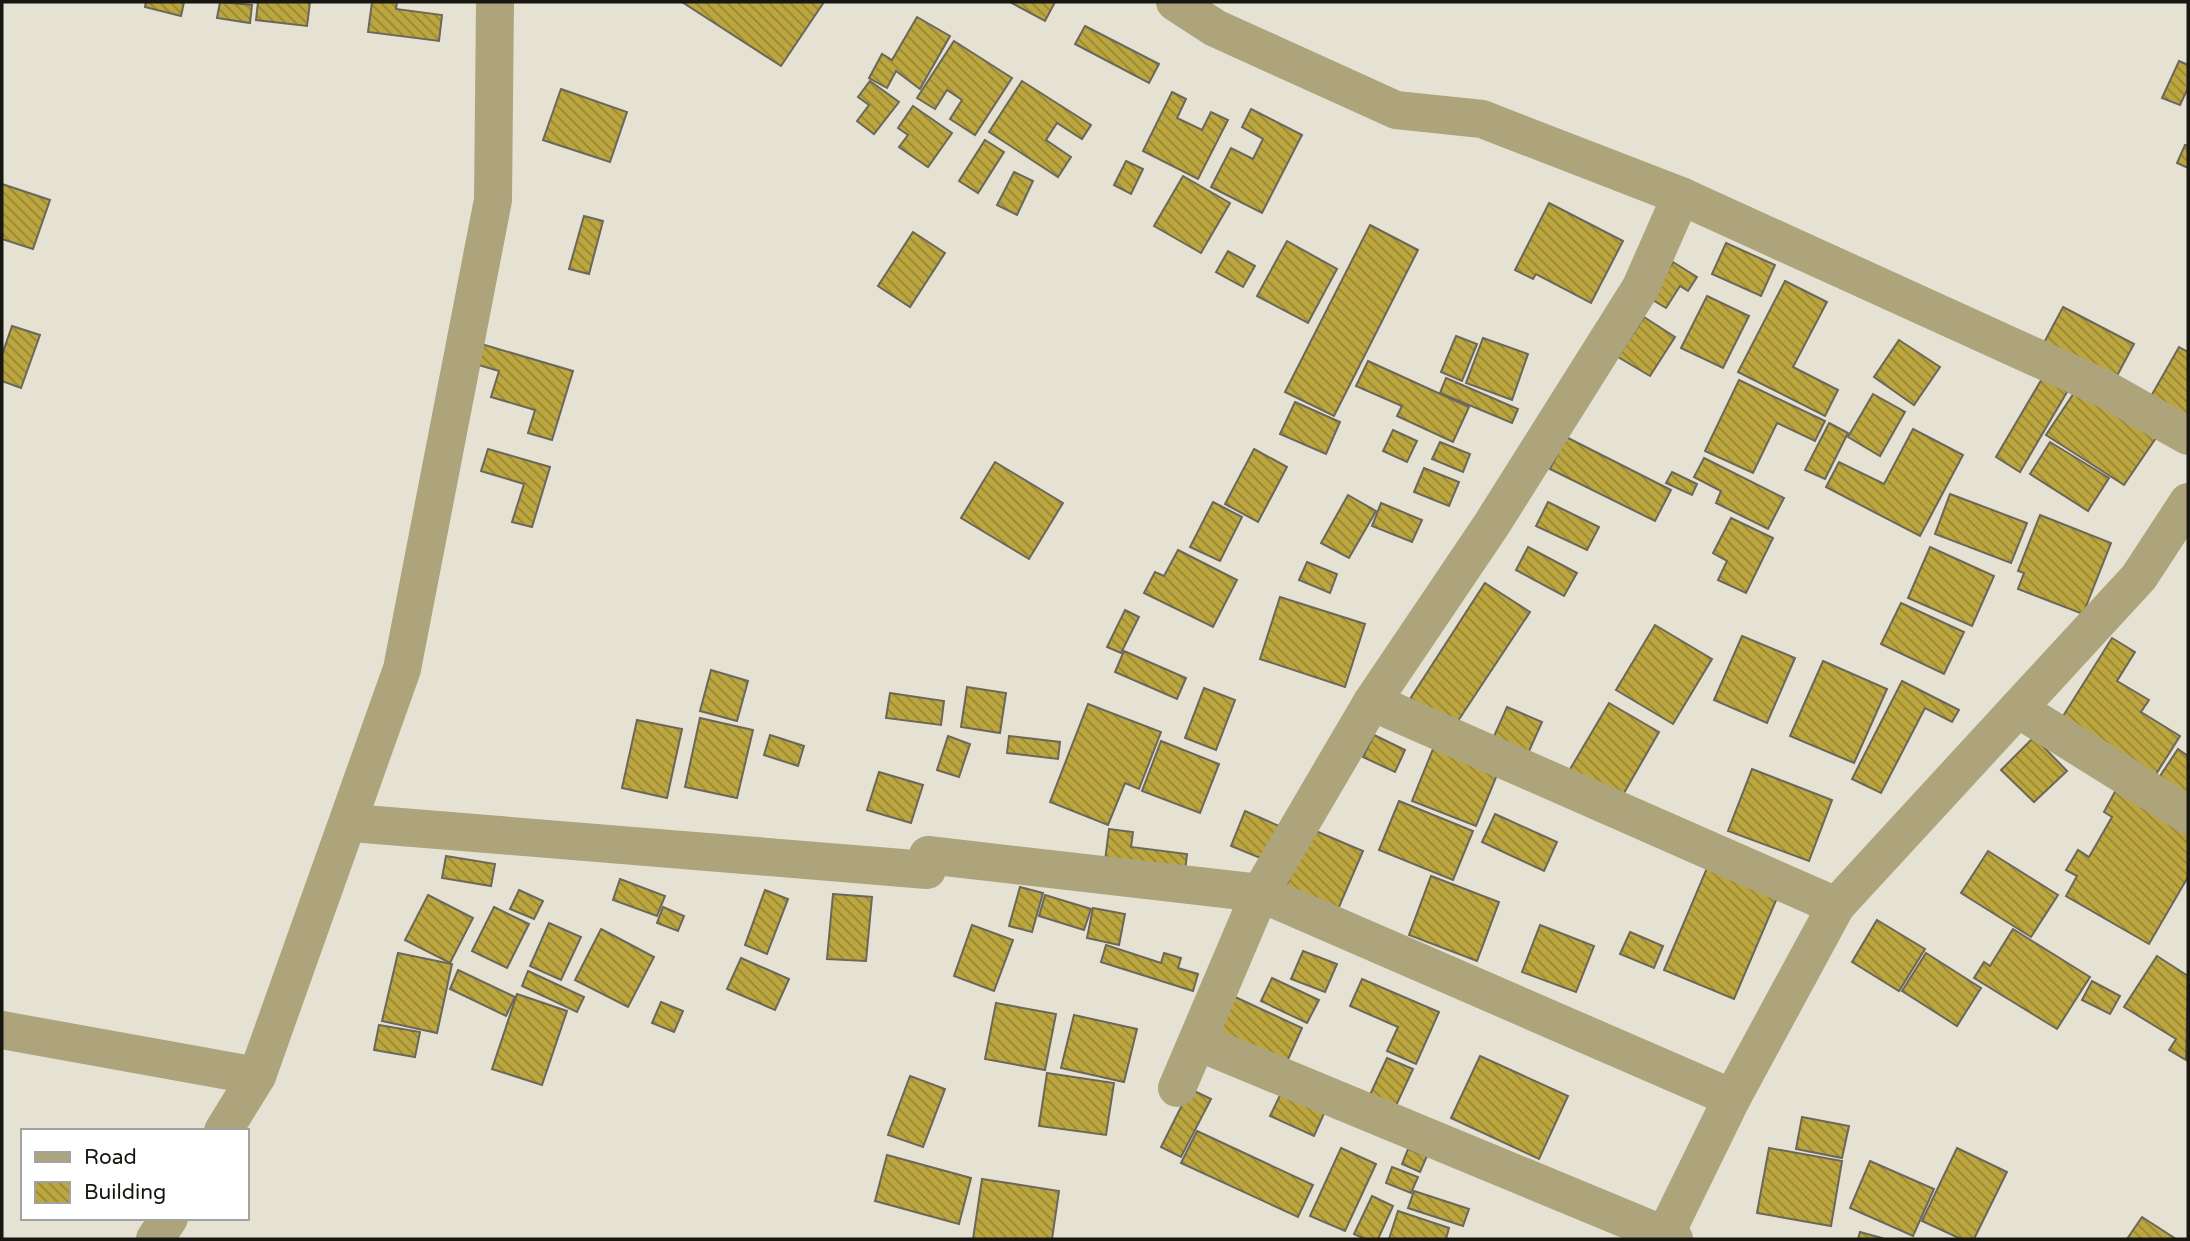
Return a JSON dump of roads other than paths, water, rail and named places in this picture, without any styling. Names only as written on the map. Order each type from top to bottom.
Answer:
[{"type":"street","points":[[224,1129],[257,1076],[402,669],[493,200],[495,2]]},
{"type":"street","points":[[1175,2],[1215,28],[1396,110],[1482,119],[1681,197],[2103,388],[2188,436]]},
{"type":"street","points":[[1177,1088],[1260,893],[1372,702],[1492,524],[1641,287],[1681,197]]},
{"type":"street","points":[[1198,1042],[1668,1238],[1732,1098],[1836,906],[2139,577],[2188,502]]},
{"type":"street","points":[[1372,702],[1836,906]]},
{"type":"street","points":[[2018,709],[2188,815]]},
{"type":"street","points":[[353,808],[352,823],[927,870],[928,855],[1260,893],[1732,1098]]},
{"type":"street","points":[[2,1030],[257,1076]]},
{"type":"street","points":[[155,1239],[168,1220]]}]
